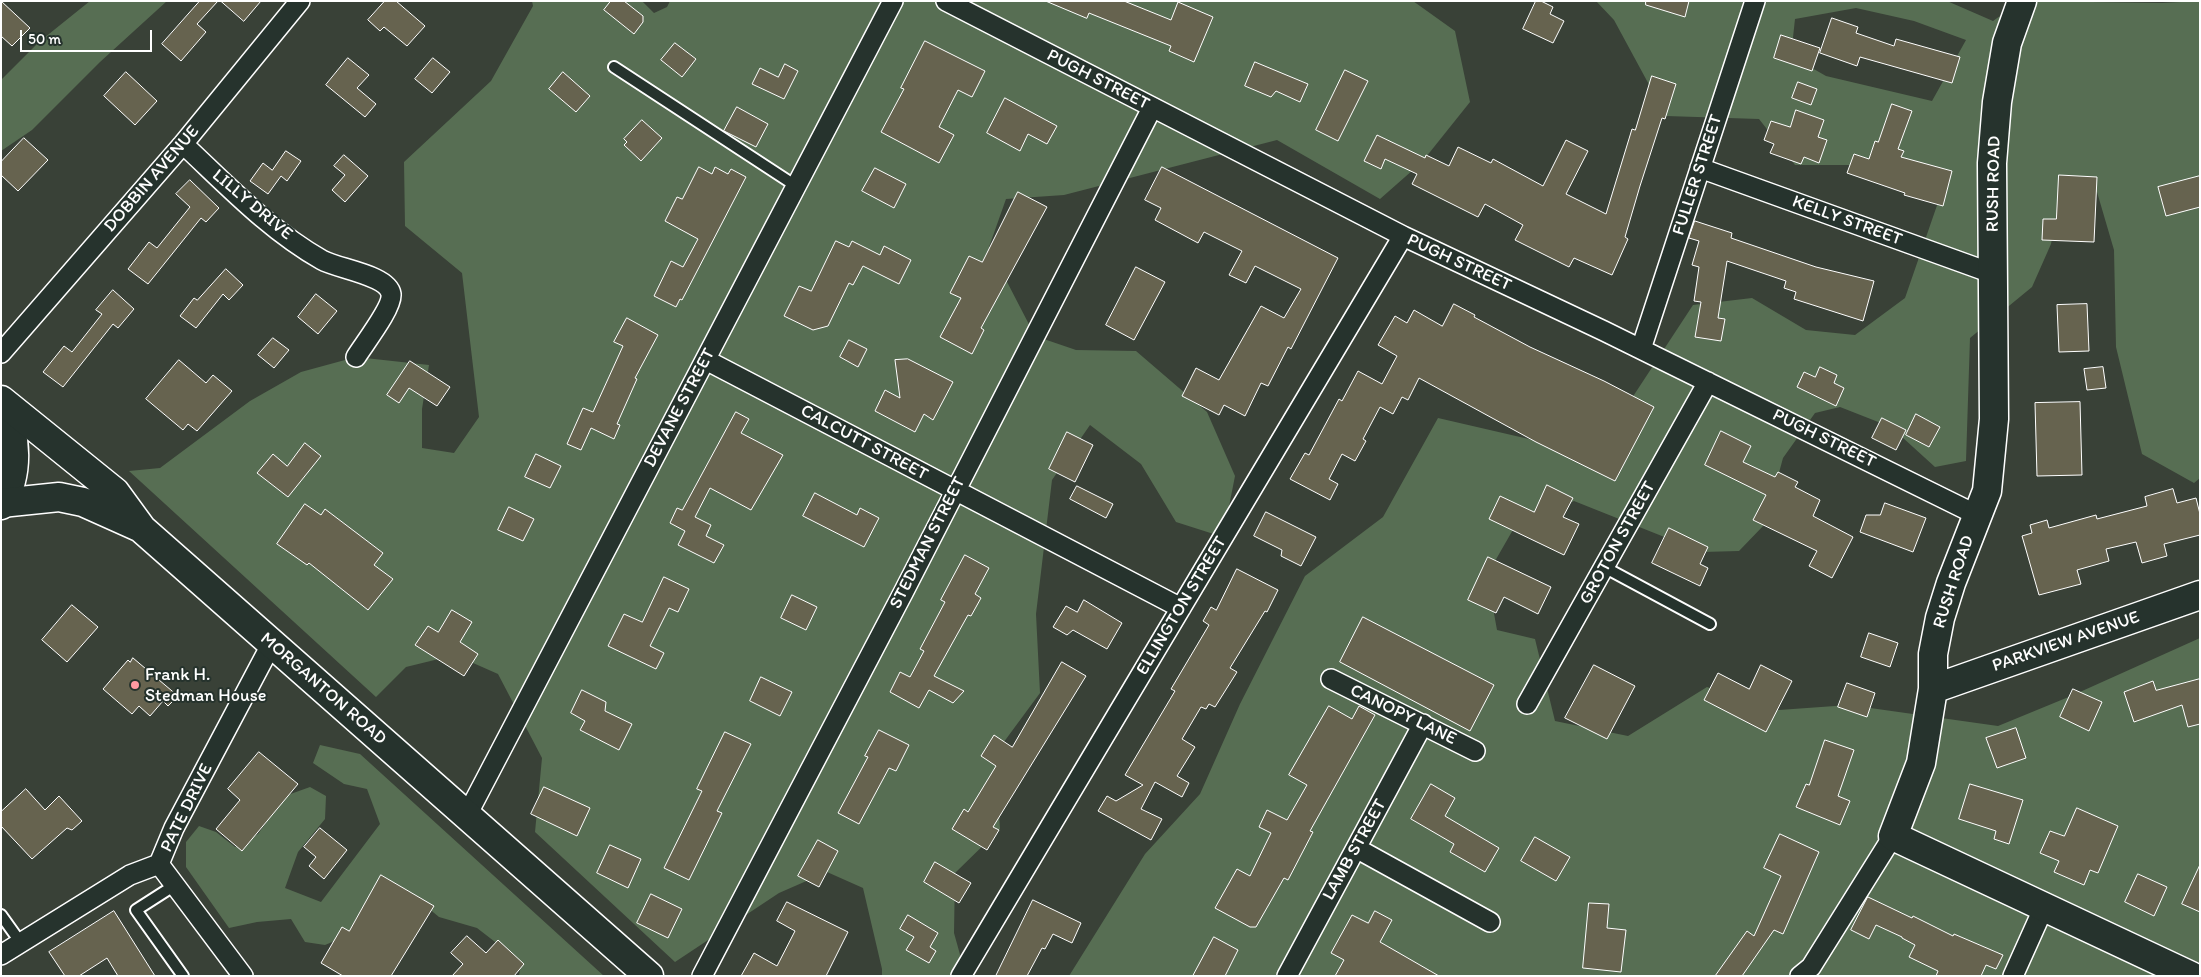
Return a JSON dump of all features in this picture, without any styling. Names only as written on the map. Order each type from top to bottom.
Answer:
[{"type":"street","name":"DOBBIN AVENUE","points":[[1,353],[183,144],[300,1]]},
{"type":"street","name":"DEVANE STREET","points":[[467,815],[893,1]]},
{"type":"street","name":"PUGH STREET","points":[[946,1],[1403,236],[1641,349],[1977,515]]},
{"type":"street","name":"FULLER STREET","points":[[1641,349],[1755,1]]},
{"type":"street","name":"RUSH ROAD","points":[[1893,836],[1921,764],[1933,689],[1933,654],[1940,618],[1950,583],[1986,491],[1994,419],[1992,163],[1996,102],[2007,43],[2022,1]]},
{"type":"street","name":"STEDMAN STREET","points":[[702,976],[956,490],[1152,108]]},
{"type":"street","name":"LILLY DRIVE","points":[[183,144],[265,222],[322,260],[336,267],[368,276],[387,286],[391,293],[389,306],[356,357]]},
{"type":"street","name":"KELLY STREET","points":[[1700,168],[1994,274]]},
{"type":"street","name":"ELLINGTON STREET","points":[[961,976],[1403,236]]},
{"type":"street","name":"CALCUTT STREET","points":[[706,360],[1181,608]]},
{"type":"street","name":"GROTON STREET","points":[[1527,704],[1708,382]]},
{"type":"street","name":"MORGANTON ROAD","points":[[1,400],[115,492],[142,529],[649,976]]},
{"type":"street","points":[[1,404],[13,432],[14,462],[9,492],[2,504]]},
{"type":"street","points":[[2,504],[60,498],[83,502],[142,529]]},
{"type":"street","name":"PARKVIEW AVENUE","points":[[1933,689],[2200,595]]},
{"type":"street","name":"PATE DRIVE","points":[[1,955],[130,875],[159,864],[174,828],[272,644]]},
{"type":"street","name":"CANOPY LANE","points":[[1331,679],[1475,751]]},
{"type":"street","name":"LAMB STREET","points":[[1287,976],[1424,724]]},
{"type":"street","points":[[1800,976],[1811,967],[1893,836],[2190,976]]},
{"type":"street","points":[[1356,848],[1490,922]]},
{"type":"street","points":[[159,864],[243,976]]},
{"type":"street","points":[[2013,976],[2044,907]]},
{"type":"lane","points":[[614,67],[796,186]]},
{"type":"lane","points":[[1604,567],[1710,624]]},
{"type":"lane","points":[[175,885],[136,910],[183,976]]},
{"type":"lane","points":[[1,915],[21,943]]},
{"type":"green space","points":[[90,1],[167,1],[100,62],[32,130],[1,151],[1,80],[39,42]]},
{"type":"green space","points":[[532,1],[642,1],[654,13],[667,7],[670,1],[1413,1],[1455,31],[1470,102],[1422,162],[1380,199],[1277,140],[1064,195],[1006,199],[989,247],[1035,336],[1076,350],[1136,351],[1207,412],[1235,476],[1223,537],[1176,522],[1141,464],[1090,425],[1052,480],[1036,614],[1040,693],[995,754],[1000,829],[955,873],[954,933],[966,976],[882,976],[863,888],[827,872],[779,893],[675,962],[535,832],[542,758],[498,674],[455,655],[406,667],[376,697],[129,471],[160,468],[250,401],[301,372],[356,357],[429,365],[422,409],[422,448],[454,453],[479,417],[462,273],[405,226],[404,162],[491,81],[533,6]]},
{"type":"green space","points":[[1596,1],[1947,1],[1993,21],[2021,1],[2162,3],[2200,1],[2200,478],[2194,483],[2142,454],[2116,347],[2114,250],[2097,192],[2060,195],[2051,244],[2032,287],[1970,338],[1966,461],[1935,467],[1891,427],[1840,407],[1815,413],[1783,458],[1765,524],[1739,551],[1702,552],[1574,501],[1514,528],[1487,575],[1497,630],[1535,639],[1555,721],[1628,736],[1707,687],[1779,710],[1849,705],[1998,726],[2071,696],[2200,638],[2200,976],[1069,976],[1145,854],[1200,794],[1240,704],[1305,576],[1383,517],[1438,418],[1559,446],[1630,401],[1693,305],[1752,298],[1806,330],[1855,335],[1905,298],[1943,188],[1872,165],[1795,165],[1759,119],[1666,116],[1614,20]],"holes":[[[1856,8],[1914,21],[1966,40],[1932,101],[1826,76],[1791,56],[1795,19]]]},
{"type":"green space","points":[[320,745],[360,754],[604,976],[519,976],[521,962],[477,928],[439,917],[410,893],[354,933],[325,945],[305,942],[291,919],[257,922],[229,928],[186,867],[186,842],[199,826],[216,832],[235,847],[258,834],[285,796],[310,787],[326,796],[325,819],[298,852],[285,888],[321,902],[380,824],[367,789],[344,784],[313,763]]},
{"type":"building","points":[[1,1],[30,28],[12,46],[1,36]]},
{"type":"building","points":[[200,1],[218,1],[197,24],[206,32],[181,61],[162,44]]},
{"type":"building","points":[[221,1],[261,1],[244,21]]},
{"type":"building","points":[[385,1],[396,1],[425,26],[407,46],[384,27],[380,31],[368,20]]},
{"type":"building","points":[[611,1],[624,1],[643,16],[643,22],[634,34],[604,10]]},
{"type":"building","points":[[1046,1],[1124,1],[1171,20],[1178,2],[1213,17],[1194,62],[1169,51],[1171,46],[1089,13],[1087,18]]},
{"type":"building","points":[[1536,1],[1541,1],[1553,7],[1550,14],[1564,21],[1553,43],[1523,29]]},
{"type":"building","points":[[1646,1],[1689,1],[1685,17],[1646,5]]},
{"type":"building","points":[[1832,18],[1858,27],[1856,33],[1894,46],[1896,39],[1960,57],[1952,83],[1860,57],[1857,66],[1820,53]]},
{"type":"building","points":[[1781,35],[1820,48],[1812,71],[1774,58]]},
{"type":"building","points":[[925,41],[985,71],[972,97],[958,90],[939,127],[954,135],[939,163],[881,132],[904,89],[901,88]]},
{"type":"building","points":[[675,43],[696,59],[682,77],[661,60]]},
{"type":"building","points":[[348,58],[369,75],[357,88],[376,104],[365,117],[326,85]]},
{"type":"building","points":[[433,58],[450,72],[432,93],[415,79]]},
{"type":"building","points":[[1255,62],[1308,84],[1300,102],[1276,91],[1271,97],[1245,86]]},
{"type":"building","points":[[785,64],[798,71],[784,99],[752,84],[760,68],[778,77]]},
{"type":"building","points":[[1345,70],[1368,81],[1338,141],[1316,130]]},
{"type":"building","points":[[126,72],[157,101],[135,125],[104,96]]},
{"type":"building","points":[[563,72],[590,96],[576,112],[549,89]]},
{"type":"building","points":[[1652,76],[1676,84],[1665,119],[1662,118],[1640,186],[1625,237],[1628,239],[1612,275],[1574,258],[1569,267],[1515,240],[1523,225],[1485,204],[1478,217],[1412,184],[1417,174],[1385,159],[1381,169],[1364,161],[1377,135],[1425,158],[1426,155],[1449,166],[1458,147],[1491,163],[1493,159],[1543,186],[1566,140],[1588,151],[1566,194],[1606,214],[1632,129],[1635,130]]},
{"type":"building","points":[[1798,82],[1817,89],[1811,105],[1792,98]]},
{"type":"building","points":[[1005,98],[1057,126],[1047,144],[1028,134],[1020,151],[987,133]]},
{"type":"building","points":[[1892,104],[1912,111],[1898,149],[1904,151],[1901,157],[1952,171],[1943,206],[1904,195],[1905,193],[1847,173],[1854,154],[1869,159],[1875,141],[1878,142]]},
{"type":"building","points":[[737,107],[768,124],[756,147],[724,131]]},
{"type":"building","points":[[1796,110],[1824,120],[1818,137],[1827,140],[1819,163],[1804,157],[1801,164],[1770,153],[1774,144],[1764,140],[1771,121],[1790,127]]},
{"type":"building","points":[[642,120],[662,138],[641,161],[624,145],[627,142],[624,139]]},
{"type":"building","points":[[24,138],[48,160],[18,191],[1,175],[1,162]]},
{"type":"building","points":[[286,151],[301,161],[287,181],[281,176],[268,194],[250,181],[263,163],[272,170]]},
{"type":"building","points":[[344,155],[368,176],[345,202],[332,190],[345,175],[334,166]]},
{"type":"building","points":[[699,167],[712,174],[715,167],[728,174],[731,169],[746,177],[682,300],[680,299],[676,307],[654,296],[671,261],[683,267],[698,239],[665,221],[677,197],[682,199]]},
{"type":"building","points":[[1162,167],[1338,258],[1291,349],[1288,347],[1268,386],[1261,383],[1245,416],[1224,405],[1219,415],[1182,396],[1196,368],[1219,380],[1261,306],[1284,318],[1301,289],[1255,266],[1246,283],[1229,275],[1242,251],[1204,232],[1198,243],[1155,220],[1161,208],[1145,200]]},
{"type":"building","points":[[875,168],[906,184],[894,208],[862,191]]},
{"type":"building","points":[[2059,175],[2097,177],[2094,242],[2042,240],[2043,219],[2056,219]]},
{"type":"building","points":[[2200,176],[2200,207],[2166,216],[2158,187]]},
{"type":"building","points":[[190,180],[219,208],[206,222],[201,218],[148,284],[128,269],[149,242],[157,248],[190,207],[176,194]]},
{"type":"building","points":[[1018,192],[1047,207],[981,328],[984,330],[972,354],[940,337],[961,298],[950,293],[969,256],[982,262]]},
{"type":"building","points":[[1695,221],[1732,233],[1731,238],[1816,267],[1874,281],[1863,321],[1794,299],[1796,292],[1784,288],[1786,281],[1727,261],[1718,318],[1725,319],[1721,341],[1695,337],[1701,302],[1694,301],[1699,267],[1692,265],[1699,241],[1689,238]]},
{"type":"building","points":[[836,241],[849,247],[852,241],[880,255],[884,246],[911,260],[899,284],[863,266],[853,285],[849,283],[828,326],[813,330],[784,316],[799,286],[811,291]]},
{"type":"building","points":[[1136,267],[1165,282],[1134,340],[1106,325]]},
{"type":"building","points":[[226,269],[243,285],[229,300],[223,294],[196,328],[180,316],[194,298],[197,300]]},
{"type":"building","points":[[113,290],[134,309],[118,328],[113,324],[63,387],[43,372],[64,346],[72,352],[102,314],[96,310]]},
{"type":"building","points":[[316,294],[337,311],[318,334],[298,317]]},
{"type":"building","points":[[1454,304],[1530,347],[1604,381],[1654,407],[1615,481],[1536,442],[1419,378],[1408,400],[1402,397],[1393,414],[1380,407],[1363,439],[1366,441],[1355,461],[1342,454],[1329,479],[1338,484],[1330,500],[1290,479],[1305,453],[1309,455],[1339,399],[1342,401],[1358,371],[1382,384],[1397,356],[1378,345],[1395,316],[1407,323],[1414,310],[1442,326]]},
{"type":"building","points":[[2087,304],[2089,351],[2059,352],[2057,305]]},
{"type":"building","points":[[627,318],[658,335],[635,378],[637,379],[617,424],[620,425],[614,439],[591,428],[581,450],[567,444],[583,408],[593,412],[623,346],[614,342]]},
{"type":"building","points":[[273,338],[289,350],[274,368],[258,355]]},
{"type":"building","points":[[849,340],[867,349],[858,367],[840,357]]},
{"type":"building","points":[[908,359],[953,382],[933,420],[924,414],[915,432],[875,411],[885,390],[900,398],[895,360]]},
{"type":"building","points":[[179,360],[206,383],[213,375],[232,391],[197,431],[188,424],[183,430],[146,399]]},
{"type":"building","points":[[410,361],[450,387],[437,406],[409,388],[399,403],[387,395]]},
{"type":"building","points":[[1820,367],[1837,375],[1834,383],[1844,388],[1836,406],[1797,387],[1804,372],[1815,377]]},
{"type":"building","points":[[2103,367],[2106,388],[2087,390],[2084,369]]},
{"type":"building","points":[[2080,402],[2082,475],[2037,476],[2035,403]]},
{"type":"building","points":[[736,412],[749,419],[741,433],[783,455],[751,510],[710,488],[695,517],[711,525],[706,536],[724,545],[714,563],[678,545],[685,531],[670,523],[677,508],[682,510]]},
{"type":"building","points":[[1916,414],[1940,427],[1929,447],[1906,435]]},
{"type":"building","points":[[1882,418],[1906,430],[1896,450],[1872,438]]},
{"type":"building","points":[[1721,431],[1751,446],[1743,462],[1775,477],[1778,472],[1798,482],[1795,487],[1820,500],[1813,516],[1853,537],[1832,578],[1809,566],[1817,551],[1753,520],[1766,495],[1705,465]]},
{"type":"building","points":[[1067,432],[1093,445],[1075,482],[1049,469]]},
{"type":"building","points":[[305,443],[321,456],[288,497],[257,473],[273,454],[287,466]]},
{"type":"building","points":[[536,454],[561,466],[550,488],[525,477]]},
{"type":"building","points":[[1547,485],[1573,498],[1563,517],[1579,524],[1564,555],[1489,519],[1500,496],[1534,512]]},
{"type":"building","points":[[1077,486],[1113,504],[1106,518],[1070,499]]},
{"type":"building","points":[[2173,489],[2177,503],[2196,498],[2200,514],[2200,535],[2164,544],[2167,556],[2142,563],[2136,542],[2106,549],[2109,561],[2077,570],[2081,584],[2039,595],[2022,536],[2032,533],[2030,525],[2047,520],[2049,528],[2096,515],[2097,519],[2147,506],[2145,497]]},
{"type":"building","points":[[815,493],[857,515],[860,508],[879,518],[864,547],[803,516]]},
{"type":"building","points":[[1885,503],[1926,518],[1913,552],[1860,532],[1866,515],[1880,515]]},
{"type":"building","points":[[305,504],[321,515],[325,509],[383,553],[374,565],[393,579],[368,610],[309,563],[307,565],[277,544]]},
{"type":"building","points":[[509,507],[534,519],[523,541],[498,530]]},
{"type":"building","points":[[1266,512],[1316,537],[1301,566],[1281,556],[1282,550],[1254,536]]},
{"type":"building","points":[[1669,528],[1708,547],[1700,564],[1708,568],[1700,586],[1652,563]]},
{"type":"building","points":[[965,555],[989,568],[975,594],[981,598],[971,616],[968,615],[934,676],[964,691],[953,703],[929,690],[919,708],[890,692],[900,672],[910,677],[924,651],[920,649],[945,602],[941,600]]},
{"type":"building","points":[[1488,557],[1551,587],[1538,614],[1504,597],[1496,613],[1468,600]]},
{"type":"building","points":[[1237,569],[1278,590],[1267,612],[1265,611],[1230,668],[1237,672],[1215,707],[1209,704],[1206,709],[1201,707],[1182,739],[1195,747],[1177,776],[1189,783],[1182,797],[1155,782],[1141,809],[1162,819],[1151,840],[1098,811],[1107,796],[1116,801],[1143,785],[1125,775],[1175,691],[1171,689],[1209,625],[1203,621],[1211,607],[1216,610]]},
{"type":"building","points":[[664,577],[689,589],[678,612],[669,608],[650,646],[664,653],[656,669],[608,646],[624,614],[642,622]]},
{"type":"building","points":[[792,595],[817,607],[806,630],[781,618]]},
{"type":"building","points":[[1084,600],[1122,623],[1107,649],[1073,630],[1067,635],[1053,627],[1066,606],[1077,612]]},
{"type":"building","points":[[72,605],[98,627],[67,662],[42,640]]},
{"type":"building","points":[[452,610],[472,622],[460,642],[478,654],[464,676],[415,645],[428,626],[438,632]]},
{"type":"building","points":[[1363,617],[1494,685],[1470,731],[1340,662]]},
{"type":"building","points":[[1869,633],[1898,643],[1890,667],[1861,657]]},
{"type":"building","name":"Frank H. Stedman House","points":[[133,658],[178,696],[168,706],[163,701],[150,716],[139,706],[132,714],[103,689],[128,660],[130,662]]},
{"type":"building","points":[[1062,662],[1086,676],[993,827],[999,830],[987,850],[952,829],[964,809],[968,812],[996,766],[981,756],[994,735],[1012,747]]},
{"type":"building","points":[[1594,665],[1635,686],[1607,739],[1565,718]]},
{"type":"building","points":[[1761,665],[1792,681],[1766,732],[1704,700],[1718,673],[1749,689]]},
{"type":"building","points":[[761,677],[792,692],[780,716],[750,701]]},
{"type":"building","points":[[2200,679],[2200,724],[2188,727],[2182,705],[2134,722],[2124,692],[2153,681],[2156,690]]},
{"type":"building","points":[[1847,683],[1875,693],[1867,717],[1838,707]]},
{"type":"building","points":[[2073,689],[2102,702],[2089,731],[2060,717]]},
{"type":"building","points":[[582,690],[606,702],[605,711],[632,724],[619,750],[580,730],[585,721],[571,713]]},
{"type":"building","points":[[1329,706],[1352,719],[1359,706],[1375,715],[1310,831],[1313,832],[1288,880],[1284,878],[1256,927],[1250,927],[1215,908],[1237,869],[1250,876],[1271,833],[1259,827],[1267,810],[1287,820],[1307,785],[1289,775]]},
{"type":"building","points":[[2016,728],[2026,758],[1997,768],[1986,738]]},
{"type":"building","points":[[879,730],[909,745],[896,771],[889,768],[859,824],[838,813],[868,757],[865,756]]},
{"type":"building","points":[[725,732],[751,744],[717,811],[722,813],[689,880],[664,868],[702,791],[697,789]]},
{"type":"building","points":[[1825,740],[1854,750],[1838,796],[1850,801],[1840,825],[1796,807],[1806,784],[1809,785]]},
{"type":"building","points":[[259,752],[298,784],[242,851],[216,829],[240,800],[228,789]]},
{"type":"building","points":[[1431,784],[1455,798],[1445,816],[1499,848],[1485,872],[1450,852],[1454,844],[1411,819]]},
{"type":"building","points":[[1970,784],[2023,800],[2009,844],[1994,839],[1996,831],[1959,819]]},
{"type":"building","points":[[544,787],[590,808],[577,836],[531,814]]},
{"type":"building","points":[[26,789],[45,810],[59,796],[82,821],[72,830],[67,828],[32,859],[1,826],[1,812]]},
{"type":"building","points":[[2077,808],[2118,826],[2098,873],[2090,870],[2084,885],[2054,872],[2059,861],[2040,853],[2050,831],[2064,836]]},
{"type":"building","points":[[320,828],[347,850],[324,879],[309,866],[316,857],[304,847]]},
{"type":"building","points":[[1780,834],[1819,852],[1783,934],[1774,930],[1742,976],[1715,976],[1747,931],[1754,936],[1781,876],[1764,868]]},
{"type":"building","points":[[1535,837],[1570,857],[1556,881],[1521,861]]},
{"type":"building","points":[[818,840],[838,851],[819,887],[798,876]]},
{"type":"building","points":[[610,845],[641,859],[628,888],[597,873]]},
{"type":"building","points":[[935,862],[971,883],[959,903],[924,882]]},
{"type":"building","points":[[2200,865],[2200,912],[2182,904]]},
{"type":"building","points":[[2138,874],[2167,887],[2154,916],[2125,902]]},
{"type":"building","points":[[381,875],[434,906],[391,976],[343,976],[321,963],[342,927],[349,931]]},
{"type":"building","points":[[651,894],[682,909],[668,938],[637,923]]},
{"type":"building","points":[[1868,897],[1953,936],[1954,934],[2003,955],[1996,969],[1986,965],[1981,976],[1936,976],[1938,971],[1909,957],[1915,945],[1902,937],[1876,925],[1869,939],[1851,930]]},
{"type":"building","points":[[1033,900],[1081,923],[1072,943],[1053,934],[1045,949],[1042,948],[1027,976],[996,976]]},
{"type":"building","points":[[787,902],[848,932],[826,976],[741,976],[754,953],[777,966],[795,931],[777,921]]},
{"type":"building","points":[[1589,903],[1609,904],[1607,928],[1626,930],[1621,972],[1583,968]]},
{"type":"building","points":[[114,911],[155,976],[118,976],[107,958],[79,976],[65,976],[49,952]]},
{"type":"building","points":[[1375,911],[1392,920],[1380,942],[1439,976],[1335,976],[1344,960],[1331,953],[1352,915],[1368,923]]},
{"type":"building","points":[[908,915],[938,933],[930,947],[936,951],[929,963],[906,950],[914,937],[900,929]]},
{"type":"building","points":[[467,936],[486,953],[498,940],[524,964],[514,976],[452,976],[463,964],[451,953]]},
{"type":"building","points":[[1214,937],[1238,950],[1225,976],[1193,976]]},
{"type":"place","name":"Frank H. Stedman House","points":[[135,685]]}]
